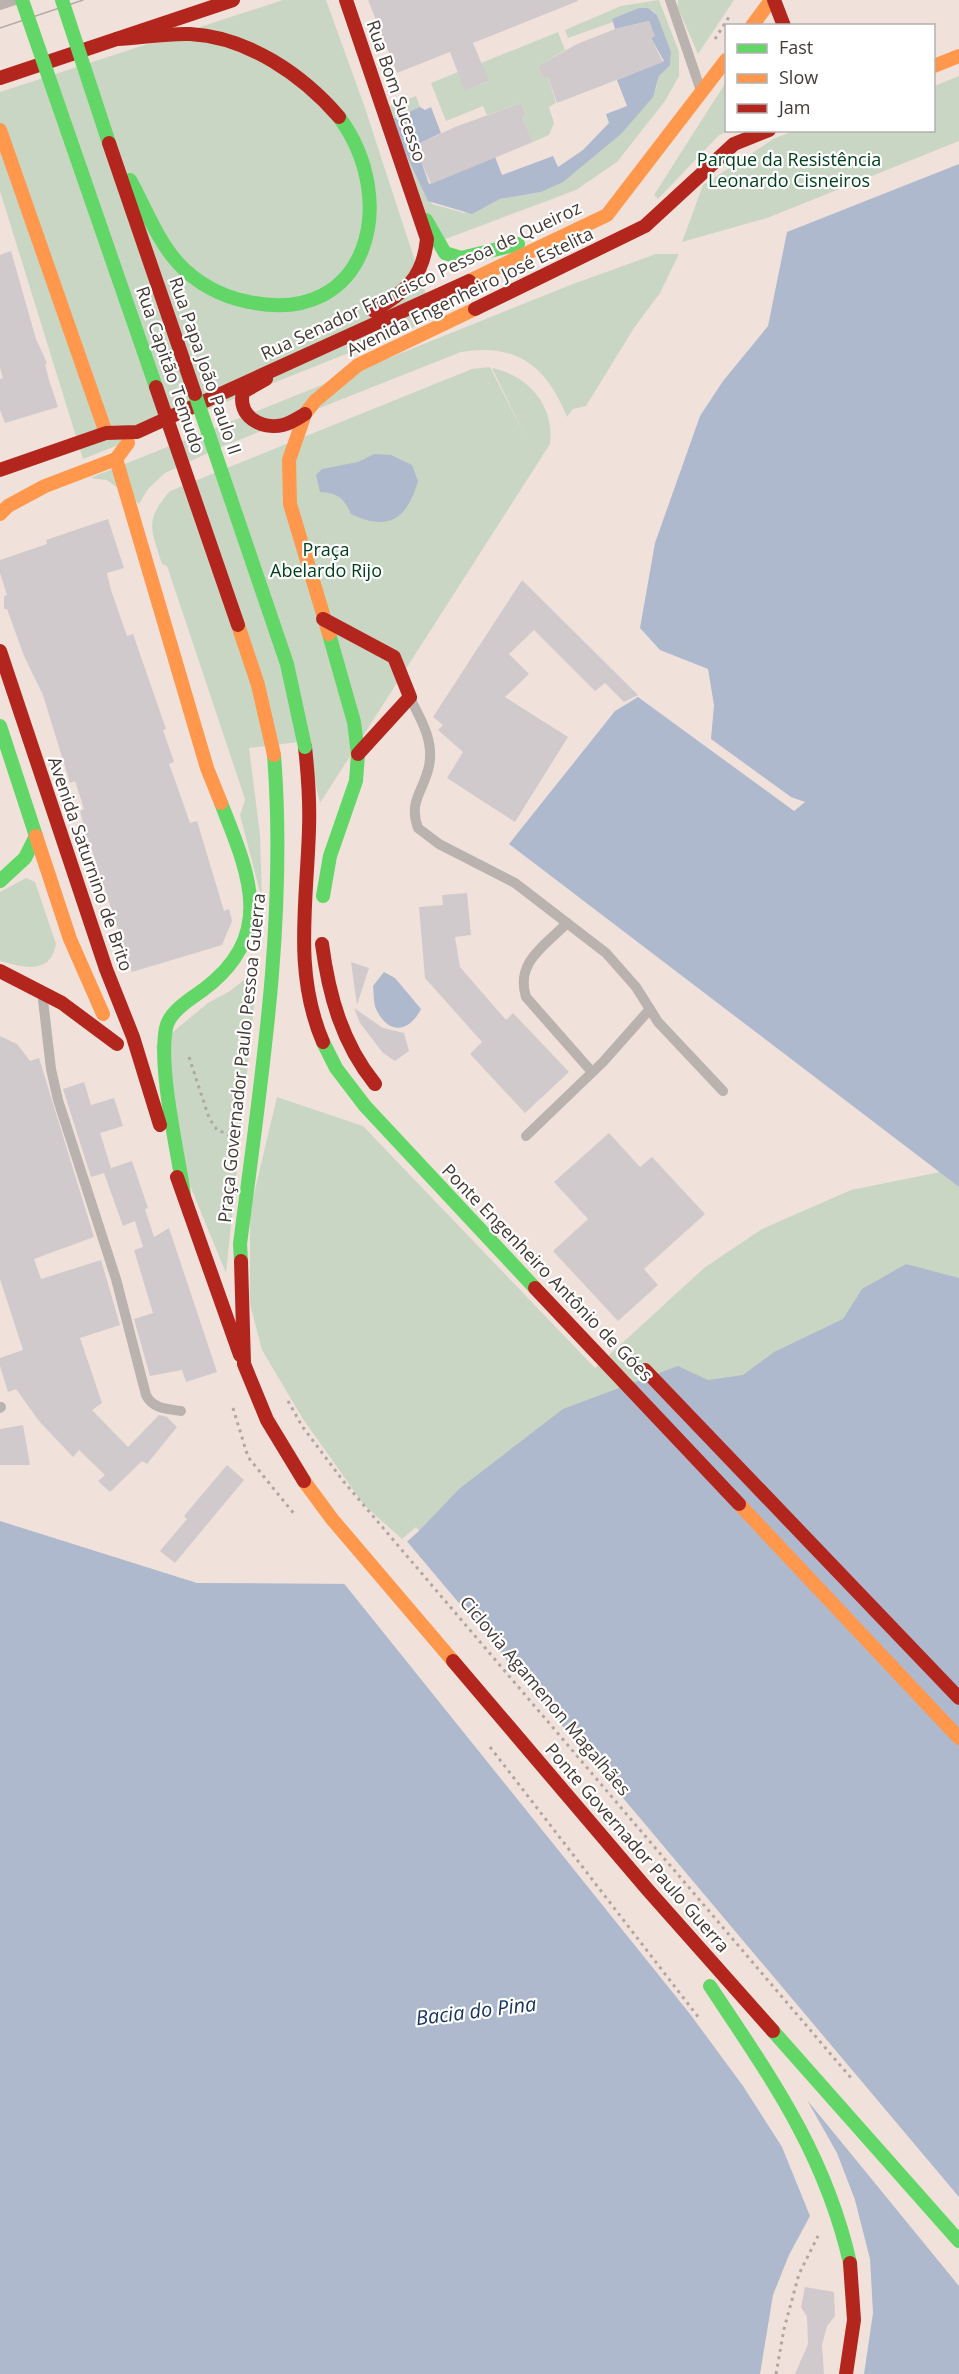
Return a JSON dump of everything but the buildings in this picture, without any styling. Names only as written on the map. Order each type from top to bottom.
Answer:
[{"type":"main road","name":"Rua Capitão Temudo","points":[[22,0],[234,610],[258,685],[274,755]]},
{"type":"main road","name":"Rua Papa João Paulo II","points":[[63,0],[109,143],[287,664],[305,747]]},
{"type":"main road","points":[[0,78],[233,0]]},
{"type":"main road","name":"Rua Bom Sucesso","points":[[294,360],[327,334],[367,315],[399,295],[422,271],[427,239],[346,0]]},
{"type":"main road","points":[[754,24],[772,0],[783,24]]},
{"type":"main road","points":[[109,143],[176,261],[206,288],[230,299],[275,306],[306,303],[337,285],[357,263],[371,227],[372,194],[366,166],[351,135],[335,112],[298,77],[274,60],[200,35],[117,39]]},
{"type":"main road","points":[[935,65],[959,56]]},
{"type":"main road","name":"Rua Senador Francisco Pessoa de Queiroz","points":[[137,432],[607,216],[725,61]]},
{"type":"main road","points":[[0,130],[106,433]]},
{"type":"main road","name":"Avenida Engenheiro José Estelita","points":[[310,794],[316,808],[319,878],[323,901],[330,856],[356,781],[358,754],[354,722],[290,504],[289,460],[305,414],[315,401],[358,365],[645,226],[734,144],[764,132]]},
{"type":"main road","name":"Rua Bom Sucesso","points":[[412,193],[445,253],[461,258],[525,243],[550,243]]},
{"type":"main road","points":[[294,360],[277,374],[243,392],[241,406],[252,418],[270,426],[283,425],[305,414]]},
{"type":"main road","points":[[0,470],[106,433],[137,432]]},
{"type":"main road","points":[[0,514],[8,506],[45,486],[116,459],[137,432]]},
{"type":"main road","points":[[116,459],[207,768],[243,859],[252,902],[251,922],[234,961],[214,982],[180,1007],[166,1026],[164,1060],[184,1195]]},
{"type":"main road","points":[[0,463],[18,465]]},
{"type":"main road","points":[[323,619],[394,657],[410,697],[358,754]]},
{"type":"main road","name":"Avenida Saturnino de Brito","points":[[0,651],[106,969],[133,1037],[147,1089],[244,1364],[267,1420],[296,1470]]},
{"type":"main road","name":"Avenida Saturnino de Brito","points":[[0,726],[70,939],[117,1044],[147,1089]]},
{"type":"main road","name":"Ponte Engenheiro Antônio de Góes","points":[[305,747],[310,794],[301,933],[304,981],[312,1015],[328,1054],[352,1091],[959,1738]]},
{"type":"main road","name":"Praça Governador Paulo Pessoa Guerra","points":[[244,1364],[240,1244],[270,1007],[279,887],[279,816],[274,755]]},
{"type":"main road","points":[[0,882],[25,858],[36,836]]},
{"type":"main road","points":[[322,926],[326,974],[342,1031],[368,1076],[382,1093]]},
{"type":"main road","points":[[0,971],[42,990],[81,1014],[117,1044]]},
{"type":"main road","name":"Ponte Engenheiro Antônio de Góes","points":[[638,1362],[959,1698]]},
{"type":"main road","name":"Ponte Governador Paulo Guerra","points":[[296,1470],[333,1520],[647,1889],[959,2241]]},
{"type":"main road","points":[[647,1889],[791,2108],[832,2189],[846,2235],[853,2275],[854,2320],[846,2374]]},
{"type":"lane","points":[[0,5],[15,0]]},
{"type":"lane","points":[[670,0],[702,93]]},
{"type":"lane","points":[[410,697],[428,732],[429,748],[430,766],[414,807],[418,828],[439,844],[515,883],[606,953],[636,987],[658,1022],[723,1091]]},
{"type":"lane","points":[[567,923],[533,957],[523,971],[521,982],[526,997],[592,1072]]},
{"type":"lane","points":[[42,990],[51,1069],[58,1100],[116,1279],[146,1395],[150,1403],[157,1407],[181,1412]]},
{"type":"lane","points":[[526,1136],[592,1072],[650,1009]]},
{"type":"path","name":"Ciclovia Agamenon Magalhães","points":[[284,1392],[302,1426],[344,1482],[852,2080]]},
{"type":"path","points":[[263,1476],[300,1520]]},
{"type":"path","points":[[487,1743],[705,2026]]},
{"type":"path","points":[[776,2374],[784,2329],[799,2274],[823,2228]]},
{"type":"green space","points":[[283,0],[326,0],[364,105],[434,319],[83,459],[0,191],[0,92]]},
{"type":"green space","points":[[659,0],[679,52],[679,76],[665,101],[617,162],[576,190],[427,246],[381,109],[416,96],[420,107],[390,120],[432,204],[464,213],[485,207],[500,199],[541,192],[656,89],[659,76],[671,59],[657,15],[652,10],[612,19],[613,22],[568,38],[565,30],[621,6]]},
{"type":"green space","points":[[678,0],[734,0],[698,54],[678,8]]},
{"type":"green space","points":[[558,32],[565,50],[538,66],[543,79],[548,77],[556,103],[549,107],[554,123],[549,135],[533,142],[522,117],[526,115],[521,103],[487,115],[483,106],[446,121],[431,83],[458,72],[466,90],[488,82],[481,63]]},
{"type":"green space","name":"Parque da Resistência Leonardo Cisneiros","points":[[959,76],[959,141],[767,218],[682,242],[703,185],[775,138],[792,132],[935,132],[935,86]]},
{"type":"green space","points":[[725,84],[726,132],[719,135],[658,199],[654,195]]},
{"type":"green space","points":[[656,254],[679,254],[660,293],[634,328],[586,406],[573,409],[567,417],[550,385],[528,362],[499,351],[461,352],[221,447],[165,473],[148,489],[139,504],[107,480],[90,478],[573,284]]},
{"type":"green space","name":"Praça Abelardo Rijo","points":[[490,367],[526,438],[492,368],[517,377],[536,394],[548,417],[550,444],[320,803],[306,741],[249,748],[260,835],[262,900],[240,815],[245,800],[167,566],[162,564],[155,542],[152,526],[156,510],[170,491],[472,369]]},
{"type":"green space","points":[[26,878],[35,882],[56,944],[48,961],[34,967],[0,961],[0,892]]},
{"type":"green space","points":[[258,969],[226,1273],[182,1166],[156,1046],[208,1003],[230,991]]},
{"type":"green space","points":[[277,1097],[363,1126],[595,1368],[704,1268],[762,1229],[851,1190],[940,1172],[959,1187],[959,1386],[419,1531],[416,1527],[402,1539],[364,1505],[303,1419],[262,1350],[250,1304],[250,1211]]},
{"type":"water","points":[[639,8],[648,8],[657,15],[671,52],[670,65],[659,76],[653,97],[621,134],[563,182],[541,192],[500,199],[472,214],[428,201],[390,120],[420,107],[425,110],[431,107],[441,133],[410,148],[415,160],[420,158],[429,184],[495,157],[502,175],[553,156],[558,167],[583,150],[609,123],[606,114],[627,106],[617,80],[664,61],[651,38],[654,36],[649,21],[615,29],[612,19]]},
{"type":"water","points":[[959,164],[959,1187],[509,844],[615,711],[638,697],[794,811],[805,802],[791,797],[711,739],[714,705],[708,669],[660,650],[640,628],[655,543],[700,416],[723,381],[768,326],[787,232]]},
{"type":"water","points":[[374,454],[391,455],[412,465],[418,481],[414,494],[402,513],[386,521],[376,522],[351,514],[340,497],[320,492],[316,475],[322,469],[358,462]]},
{"type":"water","points":[[384,972],[395,978],[421,1009],[406,1026],[400,1028],[388,1024],[376,1008],[373,986]]},
{"type":"water","name":"Bacia do Pina","points":[[906,1264],[959,1278],[959,2374],[0,2374],[0,1521],[197,1583],[359,1584],[419,1531],[459,1489],[563,1409],[678,1366],[708,1380],[743,1375],[774,1352],[843,1319],[862,1289]]},
{"type":"pier","points":[[405,1539],[959,2197],[959,2286],[807,2100],[837,2153],[855,2200],[870,2259],[873,2313],[864,2374],[760,2374],[773,2295],[789,2255],[810,2216],[782,2147],[743,2086],[690,2014],[342,1581],[358,1581]]},
{"type":"tram line","points":[[0,28],[83,0]]},
{"type":"traffic: fast","points":[[22,0],[156,387]]},
{"type":"traffic: fast","points":[[62,0],[109,143]]},
{"type":"traffic: fast","points":[[130,180],[171,254],[201,283],[229,297],[249,302],[290,305],[322,295],[346,277],[362,250],[369,219],[368,185],[358,150],[339,117]]},
{"type":"traffic: fast","points":[[426,220],[445,253],[461,258],[518,244]]},
{"type":"traffic: fast","points":[[195,394],[287,664],[305,747]]},
{"type":"traffic: fast","points":[[323,896],[330,856],[356,781],[358,754],[354,722],[329,634]]},
{"type":"traffic: fast","points":[[0,726],[36,836]]},
{"type":"traffic: fast","points":[[241,1261],[240,1244],[270,1000],[274,939],[277,878],[274,755]]},
{"type":"traffic: fast","points":[[184,1195],[167,1088],[164,1045],[166,1028],[176,1011],[226,969],[241,948],[249,925],[250,902],[247,879],[221,803]]},
{"type":"traffic: fast","points":[[0,881],[25,858],[36,836]]},
{"type":"traffic: fast","points":[[323,1042],[336,1068],[365,1106],[535,1288]]},
{"type":"traffic: fast","points":[[710,1986],[775,2085],[811,2151],[839,2223],[850,2263]]},
{"type":"traffic: fast","points":[[773,2031],[959,2241]]},
{"type":"traffic: slow","points":[[753,24],[771,0]]},
{"type":"traffic: slow","points":[[935,66],[959,56]]},
{"type":"traffic: slow","points":[[469,281],[607,215],[725,61]]},
{"type":"traffic: slow","points":[[0,130],[106,433]]},
{"type":"traffic: slow","points":[[329,634],[290,504],[289,460],[305,414],[315,401],[358,365],[475,309]]},
{"type":"traffic: slow","points":[[0,514],[8,506],[45,486],[116,459],[128,443]]},
{"type":"traffic: slow","points":[[116,459],[207,768],[221,803]]},
{"type":"traffic: slow","points":[[238,625],[258,685],[274,755]]},
{"type":"traffic: slow","points":[[36,836],[70,939],[103,1014]]},
{"type":"traffic: slow","points":[[304,1481],[332,1519],[453,1661]]},
{"type":"traffic: slow","points":[[739,1504],[959,1738]]},
{"type":"traffic: jam","points":[[0,78],[233,0]]},
{"type":"traffic: jam","points":[[346,0],[427,239],[422,264],[417,274],[404,290],[374,311]]},
{"type":"traffic: jam","points":[[774,0],[783,24]]},
{"type":"traffic: jam","points":[[117,39],[190,34],[233,42],[273,61],[291,73],[325,101],[339,117]]},
{"type":"traffic: jam","points":[[475,309],[645,226],[734,144],[764,132]]},
{"type":"traffic: jam","points":[[109,143],[195,394]]},
{"type":"traffic: jam","points":[[0,470],[106,433],[137,432],[469,281]]},
{"type":"traffic: jam","points":[[266,379],[243,392],[244,408],[252,419],[275,426],[289,423],[305,414]]},
{"type":"traffic: jam","points":[[156,387],[238,625]]},
{"type":"traffic: jam","points":[[323,619],[394,657],[410,697],[358,754]]},
{"type":"traffic: jam","points":[[0,651],[106,969],[133,1037],[160,1125]]},
{"type":"traffic: jam","points":[[305,747],[309,819],[305,963],[314,1016],[323,1042]]},
{"type":"traffic: jam","points":[[322,944],[333,1000],[339,1018],[354,1052],[375,1084]]},
{"type":"traffic: jam","points":[[0,971],[62,1003],[117,1044]]},
{"type":"traffic: jam","points":[[177,1177],[240,1355]]},
{"type":"traffic: jam","points":[[241,1261],[244,1364],[267,1420],[304,1481]]},
{"type":"traffic: jam","points":[[535,1288],[739,1504]]},
{"type":"traffic: jam","points":[[645,1370],[959,1698]]},
{"type":"traffic: jam","points":[[453,1661],[647,1889],[773,2031]]},
{"type":"traffic: jam","points":[[846,2374],[854,2320],[850,2263]]}]
